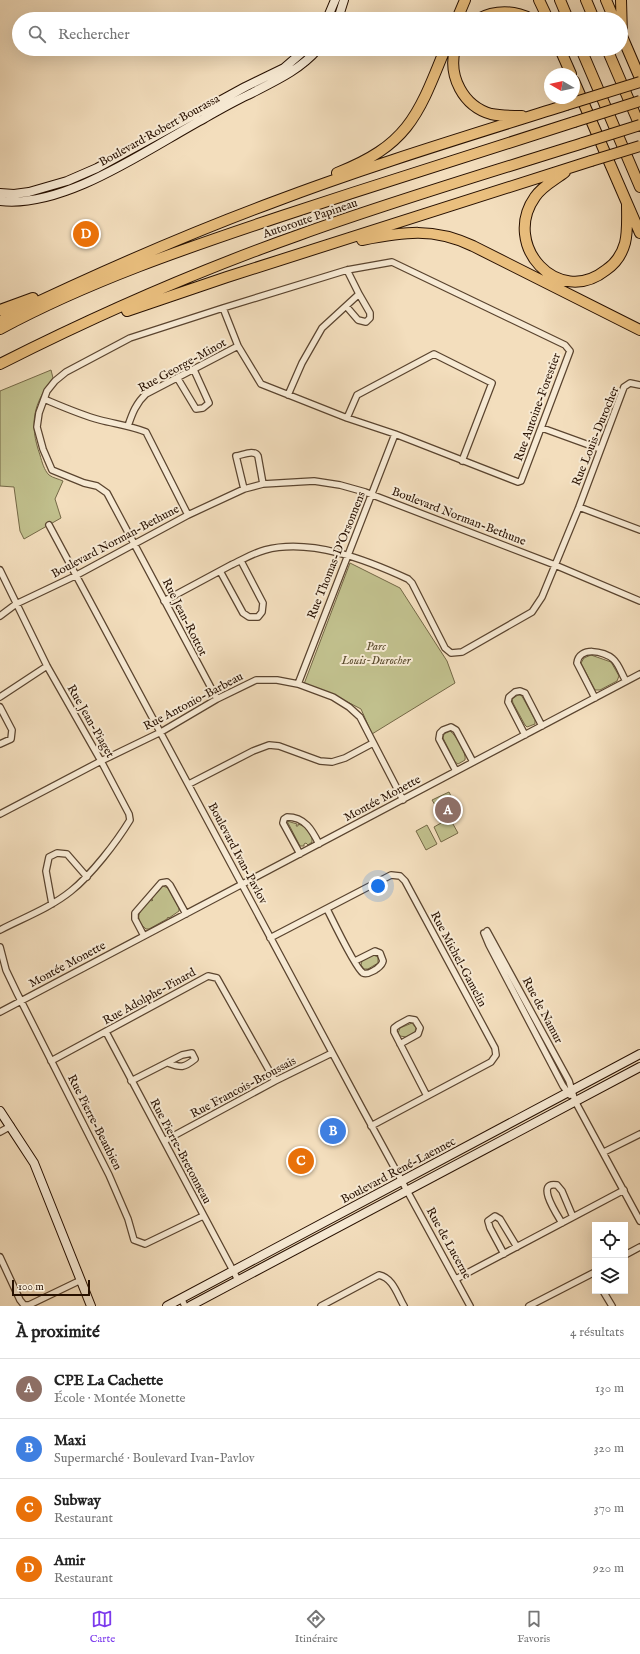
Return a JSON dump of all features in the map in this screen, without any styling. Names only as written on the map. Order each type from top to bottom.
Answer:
[{"type":"highway","points":[[460,12],[465,0]]},
{"type":"highway","points":[[540,0],[545,12]]},
{"type":"highway","points":[[560,0],[565,12]]},
{"type":"highway","points":[[586,0],[591,12]]},
{"type":"highway","points":[[606,0],[611,12]]},
{"type":"highway","points":[[621,0],[621,12]]},
{"type":"highway","points":[[272,202],[640,80],[628,52]]},
{"type":"highway","points":[[0,322],[8,316],[66,288],[366,161],[392,143],[409,125],[421,106],[442,56]]},
{"type":"highway","points":[[454,56],[455,80],[463,94],[472,103],[482,110],[494,114],[530,116]]},
{"type":"highway","points":[[563,56],[568,68]]},
{"type":"highway","points":[[584,56],[640,187]]},
{"type":"highway","points":[[610,56],[640,125]]},
{"type":"highway","points":[[580,95],[640,232]]},
{"type":"highway","name":"Autoroute Papineau","points":[[0,329],[108,279],[210,240],[385,182],[640,101]]},
{"type":"highway","name":"Autoroute Papineau","points":[[0,364],[165,287],[261,249],[359,214],[640,125]]},
{"type":"highway","points":[[54,338],[176,293],[640,146]]},
{"type":"highway","points":[[569,168],[535,196],[525,222],[525,238],[530,253],[540,268],[549,274],[560,279],[579,281],[597,277],[610,267],[621,254],[625,244],[627,232],[627,204]]},
{"type":"highway","points":[[321,247],[405,232],[427,232],[447,236],[473,246],[640,330]]},
{"type":"highway","points":[[0,310],[66,288]]},
{"type":"street","points":[[330,12],[335,0]]},
{"type":"street","points":[[340,12],[344,0]]},
{"type":"street","name":"Boulevard Robert Bourassa","points":[[0,193],[14,194],[29,192],[58,185],[97,168],[245,87],[284,68],[298,56]]},
{"type":"street","name":"Boulevard Robert Bourassa","points":[[0,201],[16,202],[38,199],[66,190],[102,175],[286,76],[311,56]]},
{"type":"street","name":"Rue Antoine-Forestier","points":[[134,545],[107,493],[97,486],[84,483],[52,470],[43,449],[37,427],[39,413],[47,391],[55,381],[66,372],[130,338],[223,308],[347,270],[392,262],[565,344],[570,351],[521,481],[518,482],[261,384],[238,346],[223,308]]},
{"type":"street","points":[[346,306],[358,320],[366,322],[370,318],[370,313],[347,270]]},
{"type":"street","points":[[288,394],[302,363],[322,328],[359,294]]},
{"type":"street","name":"Rue George-Minot","points":[[128,426],[132,413],[140,400],[146,394],[178,379],[238,346]]},
{"type":"street","points":[[347,418],[357,395],[434,354],[492,383],[462,461]]},
{"type":"street","points":[[178,379],[196,409],[203,408],[209,403],[194,370]]},
{"type":"street","name":"Rue Louis-Durocher","points":[[164,601],[241,560],[264,550],[294,546],[321,549],[347,556],[408,579],[412,583],[445,648],[451,653],[455,654],[462,652],[532,612],[542,597],[579,507],[624,388],[630,383],[640,385]]},
{"type":"street","points":[[44,399],[82,415],[146,432],[188,515]]},
{"type":"street","points":[[542,428],[600,449]]},
{"type":"street","name":"Rue Thomas-D'Orsonnens","points":[[298,684],[395,434]]},
{"type":"street","points":[[244,489],[236,456],[253,452],[258,456],[263,484]]},
{"type":"street","name":"Boulevard Norman-Bethune","points":[[0,616],[16,604],[75,576],[188,515],[244,489],[263,484],[314,481],[340,485],[372,495],[555,565],[640,601]]},
{"type":"street","points":[[579,507],[640,530]]},
{"type":"street","name":"Boulevard Ivan-Pavlov","points":[[50,525],[75,576],[161,732],[270,938],[407,1190]]},
{"type":"street","name":"Rue Jean-Rottot","points":[[134,545],[217,699]]},
{"type":"street","points":[[220,571],[243,613],[249,617],[258,617],[262,612],[263,603],[241,560]]},
{"type":"street","name":"Rue Jean-Piaget","points":[[0,570],[47,666],[101,761],[129,814],[130,820],[87,877],[70,892],[52,904],[0,930]]},
{"type":"street","points":[[595,698],[577,664],[578,658],[587,652],[594,651],[613,659],[626,681]]},
{"type":"street","points":[[0,697],[47,666]]},
{"type":"street","name":"Montée Monette","points":[[0,1012],[640,674]]},
{"type":"street","name":"Rue Antonio-Barbeau","points":[[0,814],[101,761],[161,732],[217,699],[256,680],[278,680],[298,684],[333,697],[349,706],[360,718],[403,800]]},
{"type":"street","points":[[525,735],[508,702],[510,696],[515,692],[520,691],[525,693],[542,726]]},
{"type":"street","points":[[0,707],[12,730],[11,739],[0,744]]},
{"type":"street","points":[[456,771],[439,739],[440,733],[445,729],[451,727],[456,730],[473,762]]},
{"type":"street","points":[[189,784],[253,751],[269,745],[278,746],[320,761],[332,762],[345,758],[373,743]]},
{"type":"street","points":[[300,854],[284,823],[284,819],[286,817],[290,817],[308,825],[319,844]]},
{"type":"street","points":[[52,904],[46,871],[49,857],[57,853],[67,854],[87,877]]},
{"type":"street","name":"Rue Michel-Gamelin","points":[[270,938],[391,875],[396,875],[402,878],[495,1048],[496,1055],[492,1061],[371,1126]]},
{"type":"street","points":[[144,936],[134,913],[161,883],[167,882],[170,885],[186,914]]},
{"type":"street","points":[[327,909],[355,961],[361,971],[366,974],[380,966],[383,961],[380,953],[375,951],[355,961]]},
{"type":"street","name":"Rue de Namur","points":[[485,932],[570,1083],[570,1091],[575,1101],[604,1152],[640,1222]]},
{"type":"street","name":"Rue Pierre-Beaubien","points":[[0,947],[6,970],[109,1175],[128,1219],[134,1240],[145,1244],[203,1216]]},
{"type":"street","name":"Rue Adolphe-Pinard","points":[[51,1060],[106,1032],[208,976],[217,978],[275,1081]]},
{"type":"street","points":[[400,1044],[419,1032],[419,1026],[414,1019],[409,1019],[394,1028],[394,1033],[427,1096]]},
{"type":"street","name":"Rue Pierre-Bretonneau","points":[[106,1032],[238,1280]]},
{"type":"street","name":"Rue Francois-Broussais","points":[[164,1141],[275,1081],[332,1053]]},
{"type":"street","name":"Boulevard René-Laennec","points":[[167,1306],[183,1302],[233,1271],[640,1054]]},
{"type":"street","points":[[131,1081],[168,1063]]},
{"type":"street","name":"Boulevard René-Laennec","points":[[190,1306],[640,1066]]},
{"type":"street","points":[[0,1111],[34,1163],[91,1306]]},
{"type":"street","points":[[0,1132],[11,1126]]},
{"type":"street","points":[[604,1152],[640,1134]]},
{"type":"street","points":[[562,1223],[548,1198],[548,1188],[557,1185],[562,1191],[573,1217]]},
{"type":"street","name":"Rue de Lucerne","points":[[407,1190],[470,1306]]},
{"type":"street","points":[[456,1279],[624,1190]]},
{"type":"street","points":[[504,1254],[490,1228],[488,1221],[492,1217],[495,1216],[500,1219],[517,1247]]},
{"type":"street","points":[[628,1253],[640,1247]]},
{"type":"street","points":[[0,1257],[24,1306],[81,1280]]},
{"type":"street","points":[[321,1306],[378,1275],[385,1276],[391,1282],[404,1306]]},
{"type":"street","points":[[529,1306],[538,1304],[592,1275]]},
{"type":"street","points":[[605,1294],[612,1306]]},
{"type":"green space","points":[[51,370],[53,378],[37,406],[34,424],[37,444],[43,466],[49,475],[63,481],[55,499],[61,518],[24,539],[20,531],[14,487],[0,486],[0,391]]},
{"type":"green space","name":"Parc Louis-Durocher","points":[[350,563],[400,588],[447,661],[455,683],[372,734],[361,709],[334,695],[304,684]]},
{"type":"green space","points":[[591,655],[611,662],[619,676],[617,681],[600,690],[595,690],[581,663],[584,658]]},
{"type":"green space","points":[[518,695],[521,695],[523,698],[535,720],[535,724],[527,727],[525,725],[512,699]]},
{"type":"green space","points":[[450,731],[458,740],[465,757],[465,760],[458,764],[455,762],[443,738],[444,734]]},
{"type":"green space","points":[[449,792],[457,808],[453,824],[458,833],[441,842],[434,827],[441,823],[441,818],[432,800]]},
{"type":"green space","points":[[287,821],[297,824],[296,826],[298,826],[298,824],[306,827],[312,838],[312,842],[308,845],[306,843],[304,846],[300,846]]},
{"type":"green space","points":[[427,825],[437,844],[426,850],[416,831]]},
{"type":"green space","points":[[163,886],[168,888],[179,908],[179,911],[149,929],[146,929],[139,921],[139,914],[150,900],[153,900],[151,899]]},
{"type":"green space","points":[[373,955],[378,957],[378,963],[368,969],[364,969],[361,965],[362,961]]},
{"type":"green space","points":[[412,1023],[416,1028],[415,1032],[406,1037],[400,1036],[398,1033],[400,1028]]},
{"type":"place","name":"Amir","points":[[86,234]]},
{"type":"place","name":"CPE La Cachette","points":[[448,810]]},
{"type":"place","name":"Maxi","points":[[333,1131]]},
{"type":"place","name":"Subway","points":[[301,1161]]}]
